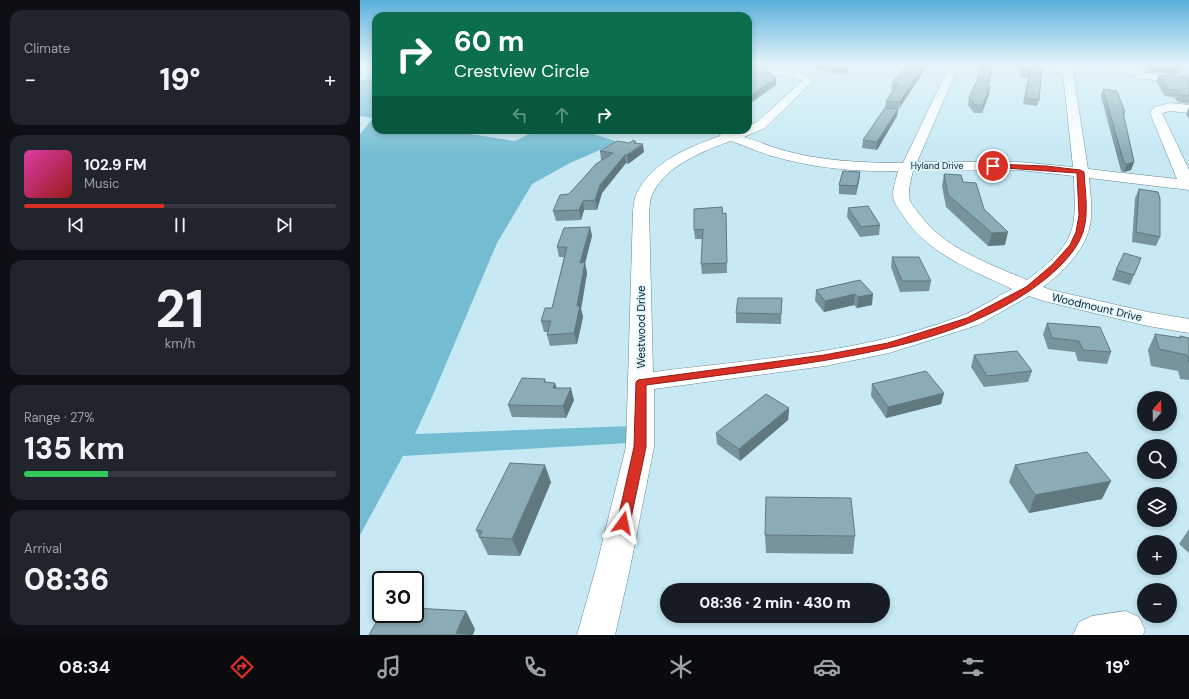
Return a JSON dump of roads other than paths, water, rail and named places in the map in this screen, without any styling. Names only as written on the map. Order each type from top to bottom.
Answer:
[{"type":"street","name":"Westwood Drive","points":[[752,129],[766,122],[794,95]]},
{"type":"street","name":"Woodmount Drive","points":[[941,95],[904,177],[901,195],[902,201],[916,224],[939,244],[965,260],[995,275],[1044,295],[1063,301],[1189,326]]},
{"type":"street","points":[[641,382],[824,358],[889,346],[970,320],[1029,288],[1055,267],[1073,246],[1080,232],[1083,215],[1080,172],[1071,95]]},
{"type":"street","points":[[1188,185],[1157,112],[1158,110],[1166,108],[1189,109]]},
{"type":"street","name":"Westwood Drive","points":[[596,635],[613,568],[640,447],[641,211],[644,194],[653,180],[669,165],[704,146],[722,134]]},
{"type":"street","name":"Hyland Drive","points":[[726,134],[778,153],[817,162],[856,166],[1019,166],[1188,185]]}]
